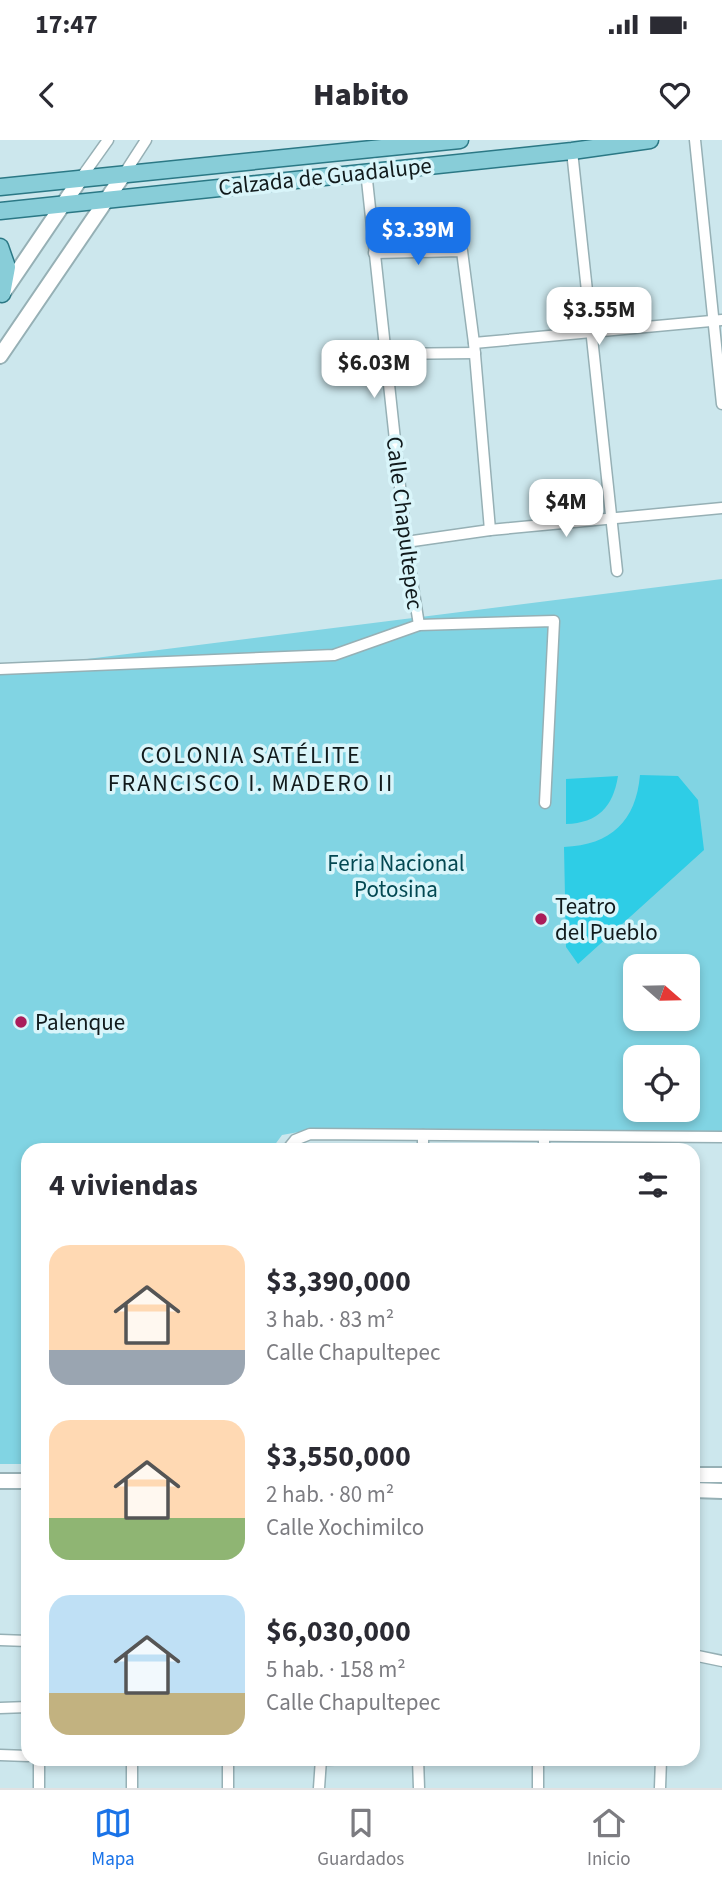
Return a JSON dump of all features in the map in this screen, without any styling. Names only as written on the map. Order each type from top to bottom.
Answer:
[{"type":"main road","name":"Calzada de Guadalupe","points":[[0,187],[457,140]]},
{"type":"main road","name":"Calzada de Guadalupe","points":[[0,211],[572,151],[650,140]]},
{"type":"main road","points":[[212,166],[214,187]]},
{"type":"main road","points":[[1,352],[124,174]]},
{"type":"main road","points":[[1,295],[80,178]]},
{"type":"main road","points":[[0,247],[7,267],[1,295]]},
{"type":"main road","points":[[700,1475],[722,1475]]},
{"type":"main road","points":[[0,1481],[21,1481]]},
{"type":"main road","points":[[700,1490],[722,1491]]},
{"type":"street","points":[[80,178],[108,140]]},
{"type":"street","points":[[124,174],[146,140]]},
{"type":"street","points":[[695,140],[718,320],[722,404]]},
{"type":"street","points":[[572,151],[617,571]]},
{"type":"street","name":"Calle Chapultepec","points":[[366,171],[384,354],[418,625]]},
{"type":"street","points":[[374,253],[462,251],[474,348],[490,530]]},
{"type":"street","points":[[384,354],[474,348],[718,320]]},
{"type":"street","points":[[406,542],[490,530],[722,508]]},
{"type":"street","points":[[0,669],[334,655],[418,625],[554,621],[545,803]]},
{"type":"street","points":[[293,1143],[310,1134],[722,1137]]},
{"type":"street","points":[[423,1135],[423,1143]]},
{"type":"street","points":[[544,1136],[544,1143]]},
{"type":"street","points":[[667,1137],[667,1143]]},
{"type":"street","points":[[0,1640],[21,1641]]},
{"type":"street","points":[[700,1656],[722,1661]]},
{"type":"street","points":[[0,1708],[21,1707]]},
{"type":"street","points":[[0,1755],[21,1756]]},
{"type":"street","points":[[39,1766],[39,1788]]},
{"type":"street","points":[[132,1766],[132,1788]]},
{"type":"street","points":[[228,1766],[228,1788]]},
{"type":"street","points":[[319,1788],[321,1766]]},
{"type":"street","points":[[418,1766],[419,1788]]},
{"type":"street","points":[[538,1766],[538,1788]]},
{"type":"street","points":[[660,1788],[661,1766]]},
{"type":"green space","name":"Feria Nacional Potosina","points":[[722,579],[722,1133],[310,1130],[282,1135],[276,1143],[21,1143],[21,1464],[0,1464],[0,670]]},
{"type":"shaded area","points":[[640,775],[678,776],[698,800],[704,850],[578,964],[566,947],[564,847],[595,841],[618,828],[633,805]]},
{"type":"shaded area","points":[[618,776],[608,805],[602,811],[587,820],[566,824],[566,779]]},
{"type":"place","name":"Teatro del Pueblo","points":[[541,919]]},
{"type":"place","name":"Palenque","points":[[21,1022]]},
{"type":"district","name":"COLONIA SATÉLITE FRANCISCO I. MADERO II","points":[[251,769]]}]
